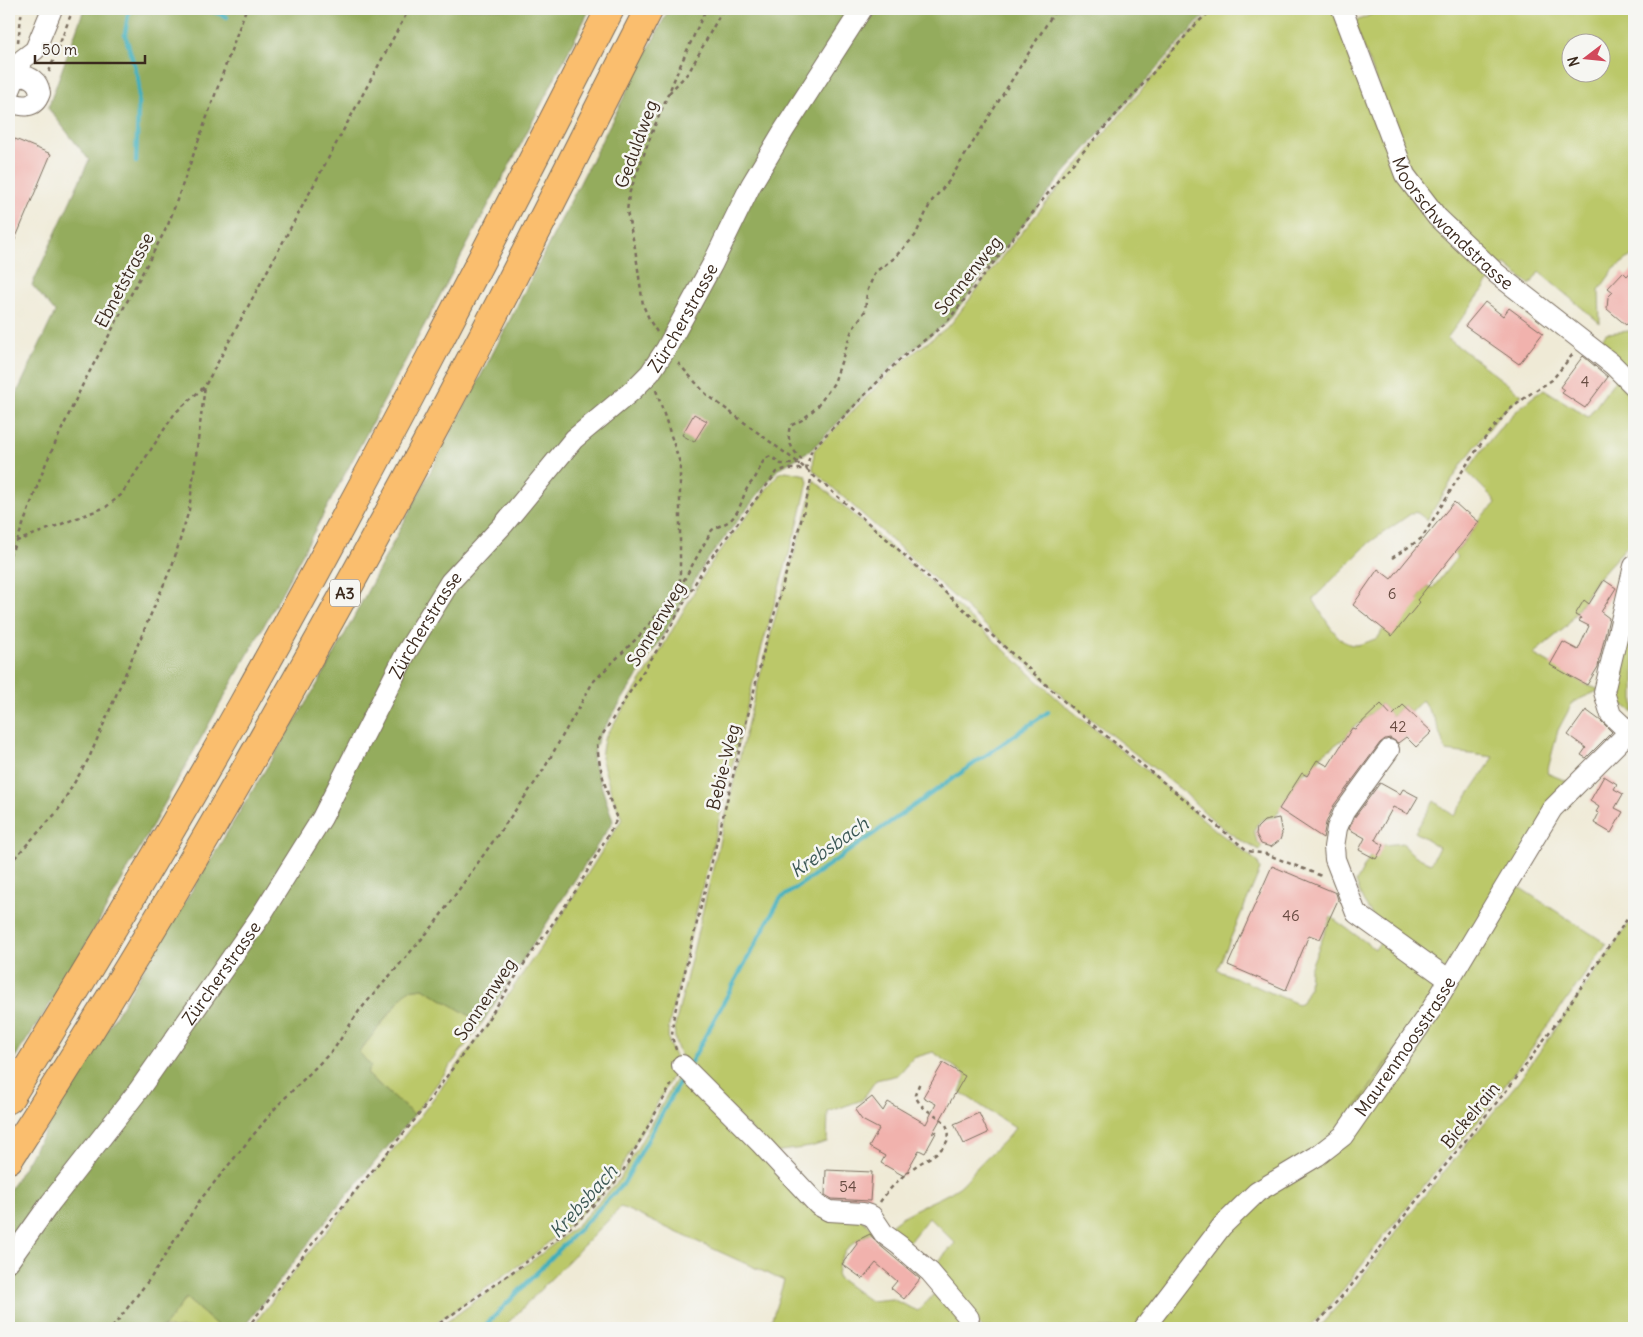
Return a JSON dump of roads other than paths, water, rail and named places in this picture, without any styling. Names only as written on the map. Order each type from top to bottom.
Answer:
[{"type":"highway","name":"A3","points":[[9,1099],[144,876],[290,618],[503,219],[610,9]]},
{"type":"highway","name":"A3","points":[[9,1159],[133,961],[234,790],[331,619],[446,406],[649,9]]},
{"type":"street","points":[[9,93],[23,59],[36,50],[52,9]]},
{"type":"street","name":"Zürcherstrasse","points":[[9,1260],[138,1092],[260,917],[322,818],[406,653],[450,582],[504,524],[574,439],[633,390],[650,373],[666,349],[712,265],[751,185],[862,9]]},
{"type":"street","name":"Moorschwandstrasse","points":[[1342,9],[1405,175],[1437,217],[1497,274],[1612,364],[1634,386]]},
{"type":"street","points":[[9,102],[24,106],[34,103],[40,93],[37,83],[33,79],[17,73]]},
{"type":"street","points":[[1632,731],[1611,715],[1604,692],[1634,566]]},
{"type":"street","name":"Maurenmoosstrasse","points":[[1144,1328],[1222,1226],[1243,1205],[1257,1192],[1318,1156],[1343,1136],[1430,1010],[1552,809],[1632,731]]},
{"type":"street","points":[[1389,750],[1344,812],[1337,828],[1334,847],[1335,859],[1356,913],[1448,979]]},
{"type":"street","points":[[682,1065],[761,1144],[818,1206],[829,1211],[863,1213],[872,1216],[884,1234],[930,1272],[972,1325]]},
{"type":"waterway","points":[[129,9],[125,34],[139,82],[136,162]]},
{"type":"waterway","points":[[207,9],[227,17]]},
{"type":"waterway","name":"Krebsbach","points":[[691,1062],[780,899],[1048,712]]},
{"type":"waterway","name":"Krebsbach","points":[[483,1328],[624,1183],[682,1077]]}]
